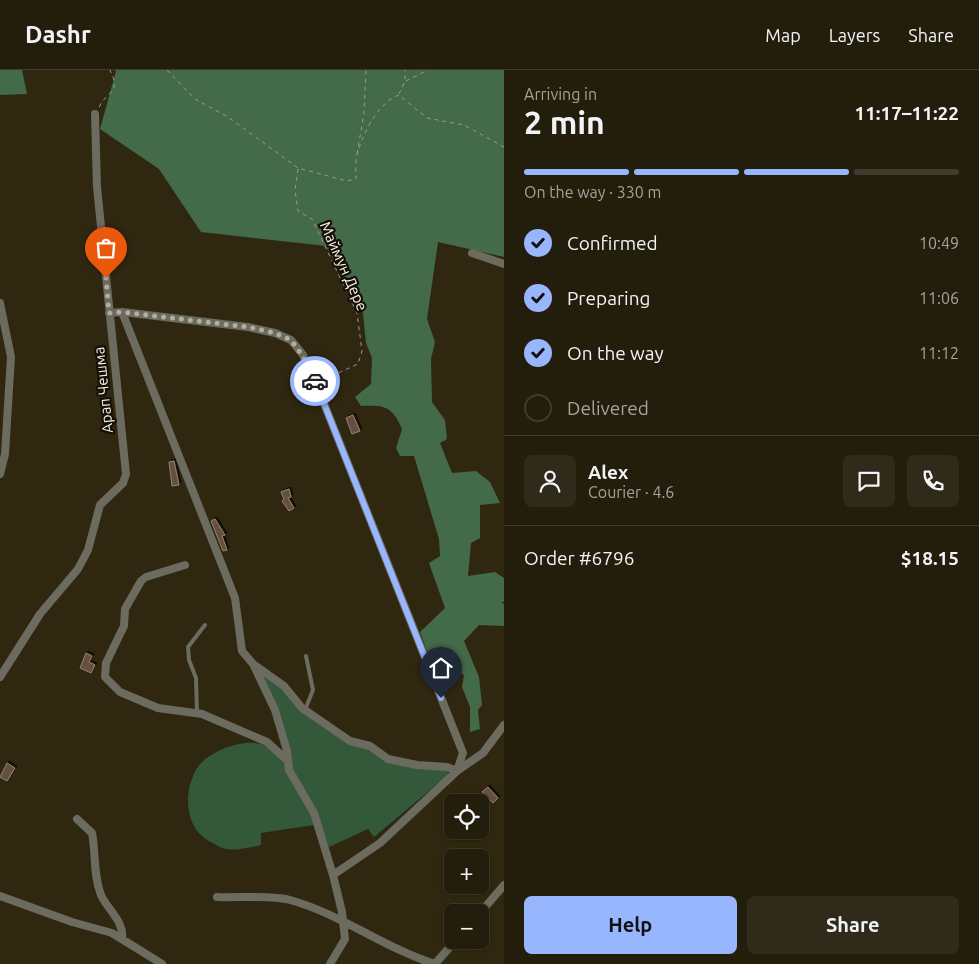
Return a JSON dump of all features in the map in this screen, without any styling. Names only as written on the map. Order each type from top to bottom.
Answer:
[{"type":"street","name":"Арап Чешма","points":[[0,677],[40,614],[78,569],[88,550],[100,505],[123,483],[126,474],[97,187],[95,114]]},
{"type":"street","points":[[472,253],[504,264]]},
{"type":"street","points":[[0,303],[11,357],[5,454],[0,474]]},
{"type":"street","points":[[122,312],[235,598],[242,651],[253,664],[284,686],[305,710],[350,741],[370,746],[388,759],[417,765],[447,767],[457,771]]},
{"type":"street","points":[[109,313],[122,312],[248,327],[275,333],[291,340],[302,355],[316,382],[463,753],[457,771]]},
{"type":"street","points":[[185,565],[146,577],[141,581],[125,609],[124,626],[104,671],[109,683],[120,692],[158,708],[197,713],[267,742],[288,761]]},
{"type":"street","points":[[253,664],[275,710],[289,770],[314,813],[333,875],[346,939],[330,964]]},
{"type":"street","points":[[333,875],[380,843],[457,771],[483,753],[504,726]]},
{"type":"street","points":[[77,819],[92,833],[100,893],[120,924],[123,933],[122,939]]},
{"type":"street","points":[[487,904],[504,885]]},
{"type":"street","points":[[0,896],[112,933],[162,964]]},
{"type":"street","points":[[217,897],[289,900],[344,922],[409,956],[435,964],[448,949]]},
{"type":"lane","points":[[197,713],[196,678],[189,660],[188,647],[205,625]]},
{"type":"lane","points":[[305,710],[313,690],[306,656]]},
{"type":"path","points":[[95,114],[104,98],[114,90],[116,82],[110,70]]},
{"type":"path","points":[[166,70],[195,100],[228,117],[298,168],[347,181],[356,179],[356,156],[364,113],[366,70]]},
{"type":"path","points":[[399,95],[405,81],[405,70]]},
{"type":"path","points":[[405,81],[428,70]]},
{"type":"path","points":[[356,156],[371,122],[391,97],[399,95]]},
{"type":"path","points":[[399,95],[427,118],[464,125],[504,147]]},
{"type":"path","name":"Маймун Дере","points":[[298,168],[295,190],[298,211],[312,219],[321,242],[348,293],[357,313],[362,351],[358,364],[316,382]]},
{"type":"green space","points":[[0,70],[22,70],[27,94],[0,95]]},
{"type":"green space","points":[[114,70],[504,70],[504,257],[438,242],[427,319],[435,342],[431,359],[432,402],[445,420],[447,439],[440,443],[452,473],[476,471],[490,482],[500,503],[480,505],[480,538],[471,543],[468,576],[495,572],[504,578],[504,602],[501,602],[504,604],[504,626],[479,625],[464,641],[479,677],[482,705],[478,710],[480,729],[470,732],[470,707],[462,687],[464,675],[457,671],[435,673],[420,632],[445,608],[429,563],[440,556],[439,539],[414,456],[400,456],[396,448],[402,429],[398,421],[387,408],[361,406],[355,397],[371,384],[372,358],[366,343],[363,313],[326,246],[201,232],[159,169],[100,129],[116,71]]},
{"type":"green space","points":[[253,664],[328,727],[388,759],[447,767],[448,775],[374,837],[368,829],[329,847],[320,824],[261,833],[261,845],[235,850],[225,849],[209,841],[195,828],[189,809],[189,789],[200,764],[224,748],[252,743],[269,748],[289,769],[275,710]]},
{"type":"building","points":[[353,415],[360,431],[352,434],[346,418]]},
{"type":"building","points":[[174,461],[179,485],[172,486],[169,462]]},
{"type":"building","points":[[289,489],[291,497],[288,498],[294,508],[289,511],[282,501],[284,499],[281,492]]},
{"type":"building","points":[[215,519],[225,535],[222,536],[227,550],[223,551],[211,521]]},
{"type":"building","points":[[86,653],[92,656],[89,662],[95,665],[91,673],[80,668]]},
{"type":"building","points":[[7,763],[15,768],[7,781],[0,777]]},
{"type":"building","points":[[488,787],[498,798],[493,803],[489,799],[489,794],[482,792]]},
{"type":"way so far","points":[[106,278],[109,313],[122,312],[174,320],[248,327],[275,333],[291,340],[302,355],[315,381]]},
{"type":"route","points":[[315,381],[441,698]]}]
